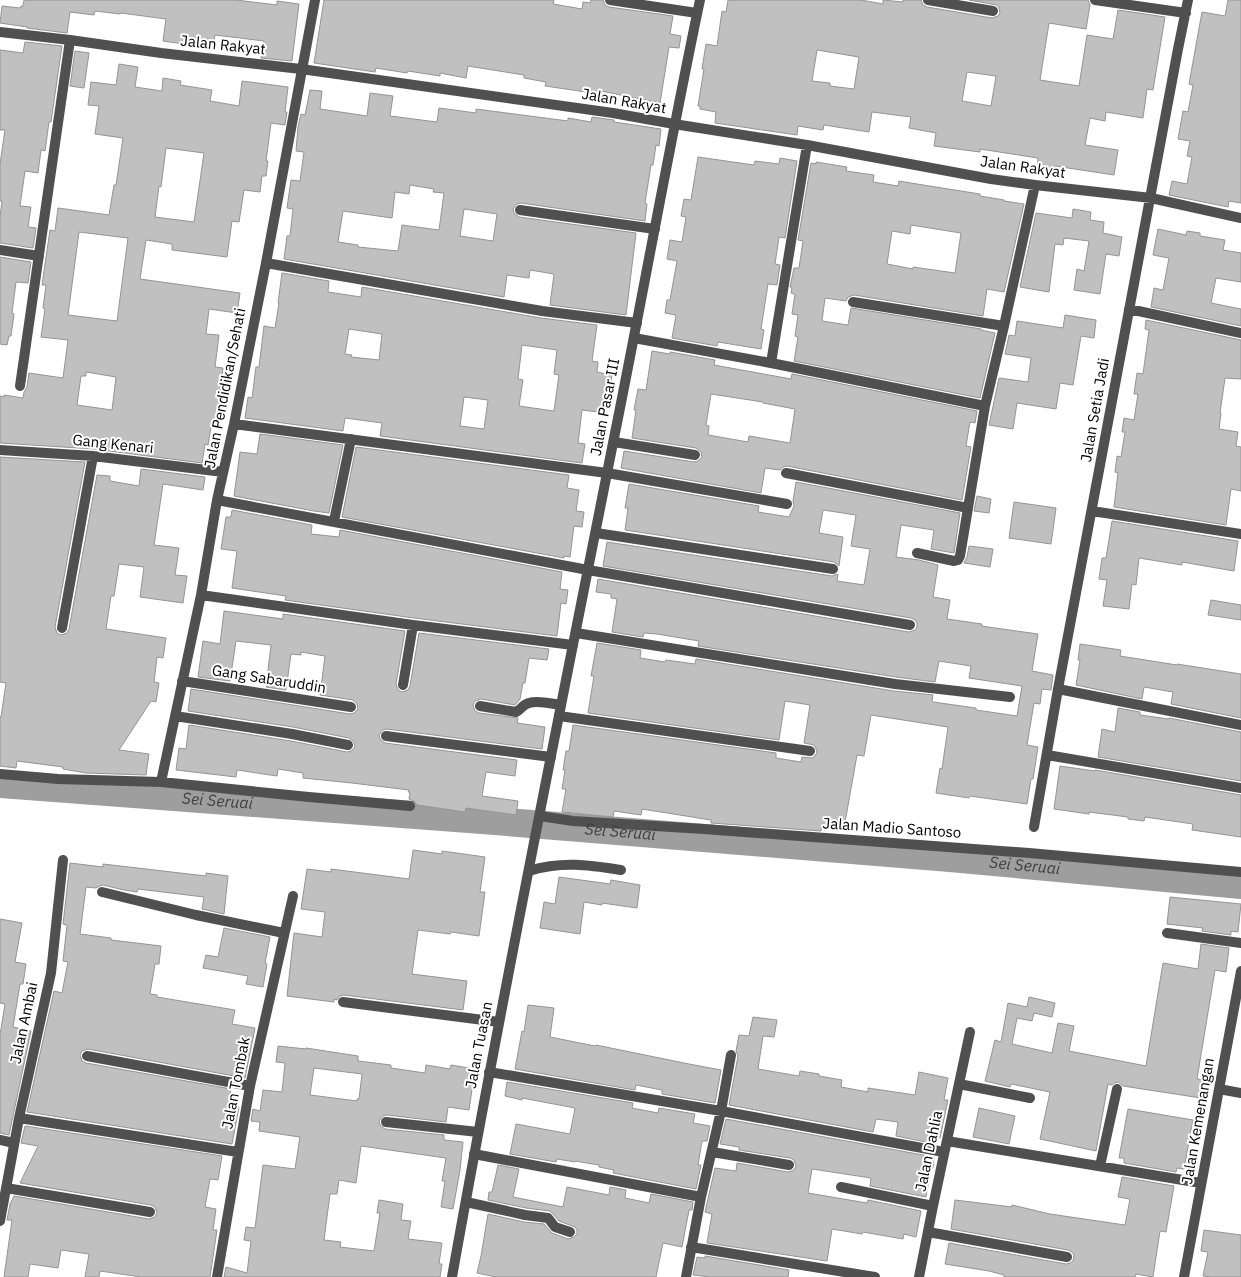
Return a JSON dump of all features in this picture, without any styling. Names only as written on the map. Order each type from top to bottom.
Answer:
[{"type":"street","name":"Jalan Pendidikan/Sehati","points":[[161,782],[201,595],[223,472],[266,262],[315,0]]},
{"type":"street","points":[[610,0],[697,13]]},
{"type":"street","name":"Jalan Pasar III","points":[[539,818],[614,442],[674,124],[700,0]]},
{"type":"street","points":[[928,0],[993,11]]},
{"type":"street","points":[[1095,0],[1186,13]]},
{"type":"street","name":"Jalan Setia Jadi","points":[[1034,827],[1058,689],[1188,0]]},
{"type":"street","name":"Jalan Rakyat","points":[[0,32],[161,53],[301,68],[613,113],[807,145],[991,179],[1150,198],[1241,218]]},
{"type":"street","points":[[20,386],[70,40]]},
{"type":"street","points":[[772,363],[807,145]]},
{"type":"street","points":[[917,553],[954,561],[958,560],[962,547],[985,406],[1035,185]]},
{"type":"street","points":[[520,210],[654,229]]},
{"type":"street","points":[[0,250],[39,256]]},
{"type":"street","points":[[266,262],[542,311],[637,323]]},
{"type":"street","points":[[854,302],[1004,326]]},
{"type":"street","points":[[1129,309],[1241,333]]},
{"type":"street","points":[[634,338],[772,363],[985,406]]},
{"type":"street","points":[[234,424],[607,473],[787,504]]},
{"type":"street","points":[[334,522],[351,439]]},
{"type":"street","points":[[614,442],[695,456]]},
{"type":"street","name":"Gang Kenari","points":[[0,450],[94,456],[223,472]]},
{"type":"street","points":[[62,628],[94,456]]},
{"type":"street","points":[[786,473],[968,508]]},
{"type":"street","points":[[218,500],[588,570],[910,624]]},
{"type":"street","points":[[1092,511],[1241,534]]},
{"type":"street","points":[[596,533],[834,569]]},
{"type":"street","points":[[201,595],[412,625],[573,645]]},
{"type":"street","points":[[403,685],[412,625]]},
{"type":"street","points":[[576,633],[895,684],[1010,697]]},
{"type":"street","name":"Gang Sabaruddin","points":[[182,681],[351,706]]},
{"type":"street","points":[[1058,689],[1241,725]]},
{"type":"street","points":[[480,706],[516,712],[529,702],[561,705]]},
{"type":"street","points":[[175,716],[280,732],[348,745]]},
{"type":"street","points":[[559,716],[810,751]]},
{"type":"street","points":[[386,736],[551,757]]},
{"type":"street","points":[[1047,755],[1241,788]]},
{"type":"street","points":[[0,774],[58,780],[161,782],[410,806]]},
{"type":"street","name":"Jalan Tuasan","points":[[452,1277],[489,1072],[539,818]]},
{"type":"street","name":"Jalan Madio Santoso","points":[[539,818],[1029,853],[1241,872]]},
{"type":"street","name":"Jalan Ambai","points":[[0,1221],[19,1118],[51,973],[63,860]]},
{"type":"street","points":[[529,871],[551,865],[586,865],[621,870]]},
{"type":"street","points":[[102,892],[196,915],[284,933]]},
{"type":"street","name":"Jalan Tombak","points":[[217,1277],[250,1086],[292,896]]},
{"type":"street","points":[[1166,933],[1241,943]]},
{"type":"street","name":"Jalan Kemenangan","points":[[1184,1277],[1219,1089],[1236,1019],[1241,971]]},
{"type":"street","points":[[343,1002],[499,1022]]},
{"type":"street","name":"Jalan Dahlia","points":[[919,1277],[970,1032]]},
{"type":"street","points":[[686,1277],[721,1112],[731,1055]]},
{"type":"street","points":[[87,1056],[250,1086]]},
{"type":"street","points":[[489,1072],[721,1112],[946,1146],[1100,1166],[1201,1183]]},
{"type":"street","points":[[959,1084],[1030,1098]]},
{"type":"street","points":[[1100,1166],[1117,1089]]},
{"type":"street","points":[[1219,1089],[1241,1093]]},
{"type":"street","points":[[19,1118],[238,1152]]},
{"type":"street","points":[[386,1122],[478,1132]]},
{"type":"street","points":[[0,1140],[14,1143]]},
{"type":"street","points":[[712,1152],[789,1166]]},
{"type":"street","points":[[474,1154],[702,1197]]},
{"type":"street","points":[[841,1187],[933,1206]]},
{"type":"street","points":[[6,1188],[150,1212]]},
{"type":"street","points":[[466,1202],[548,1218],[555,1227],[570,1232]]},
{"type":"street","points":[[928,1232],[1067,1257]]},
{"type":"street","points":[[691,1247],[874,1277]]},
{"type":"building","points":[[24,0],[236,0],[277,5],[277,1],[299,4],[292,61],[261,58],[264,41],[215,35],[214,40],[191,37],[190,45],[163,41],[166,19],[121,13],[95,11],[94,15],[70,12],[67,33],[0,23],[2,6],[20,8],[23,6]]},
{"type":"building","points":[[324,0],[554,0],[553,4],[582,9],[583,2],[590,3],[591,0],[603,0],[605,5],[609,7],[673,16],[670,34],[681,36],[679,48],[669,47],[660,103],[601,91],[600,94],[545,86],[546,82],[524,78],[524,75],[468,66],[466,78],[440,73],[440,76],[376,68],[375,72],[314,63]]},
{"type":"building","points":[[728,0],[861,0],[883,4],[883,0],[903,2],[903,0],[921,0],[923,5],[927,7],[992,18],[1000,13],[997,5],[969,0],[1088,0],[1090,5],[1086,29],[1049,23],[1040,80],[1079,86],[1087,35],[1113,39],[1118,10],[1165,17],[1153,90],[1147,89],[1143,118],[1106,112],[1105,121],[1090,118],[1085,145],[1118,150],[1114,175],[1055,166],[1054,172],[1037,169],[1038,158],[980,149],[980,152],[934,146],[936,133],[909,128],[911,117],[872,112],[869,132],[824,125],[823,130],[798,126],[797,135],[715,123],[716,112],[700,109],[700,106],[698,106],[706,44],[717,46],[722,11],[726,12]],"holes":[[[817,50],[859,57],[854,89],[830,86],[830,83],[812,81]],[[967,72],[996,76],[991,106],[962,101]]]},
{"type":"building","points":[[1228,0],[1241,0],[1241,203],[1229,201],[1228,207],[1169,195],[1172,181],[1187,184],[1192,157],[1187,156],[1190,141],[1178,139],[1183,111],[1188,112],[1193,85],[1189,84],[1202,12],[1225,16]]},
{"type":"building","points":[[25,42],[62,46],[45,151],[41,150],[38,173],[25,171],[20,206],[31,207],[28,227],[36,228],[33,248],[0,243],[2,201],[0,201],[0,164],[5,130],[0,130],[0,50],[23,53]]},
{"type":"building","points":[[75,51],[89,53],[84,88],[70,86]]},
{"type":"building","points":[[119,64],[138,67],[135,87],[162,91],[163,78],[181,81],[180,85],[212,90],[210,101],[239,106],[242,81],[288,87],[285,125],[271,123],[266,176],[262,176],[260,192],[244,190],[239,222],[232,221],[227,257],[172,250],[172,244],[146,240],[140,279],[240,293],[237,313],[209,309],[206,334],[219,335],[215,367],[223,368],[219,405],[223,405],[220,422],[212,421],[208,445],[205,444],[202,463],[94,449],[0,443],[0,396],[23,398],[29,373],[63,378],[68,340],[41,337],[46,285],[42,285],[50,230],[55,231],[58,208],[109,215],[114,185],[116,185],[123,138],[95,134],[99,106],[88,105],[91,82],[116,85]],"holes":[[[166,148],[204,153],[194,222],[155,217]],[[79,232],[128,238],[117,321],[68,315]],[[86,372],[116,377],[112,410],[77,405],[81,376],[86,376]]]},
{"type":"building","points":[[310,90],[322,91],[320,109],[367,116],[370,93],[393,96],[390,116],[437,122],[439,108],[476,113],[476,109],[568,121],[568,118],[591,122],[592,117],[661,129],[659,146],[656,145],[653,165],[651,165],[645,203],[647,204],[645,221],[521,203],[517,204],[513,209],[514,213],[519,217],[636,233],[626,315],[550,305],[554,274],[530,270],[529,278],[507,275],[504,297],[284,259],[287,236],[290,236],[293,209],[287,208],[291,180],[300,181],[304,152],[296,151],[298,127],[301,114],[305,115]],"holes":[[[410,185],[434,189],[433,192],[444,193],[439,230],[402,225],[398,251],[358,247],[358,245],[338,242],[343,211],[392,218],[395,192],[409,194]],[[464,209],[497,214],[493,241],[460,236]]]},
{"type":"building","points":[[698,157],[754,165],[755,161],[779,164],[780,158],[797,161],[785,238],[779,237],[775,264],[780,265],[777,285],[768,284],[761,329],[764,330],[761,349],[718,342],[717,346],[672,338],[676,315],[665,313],[667,300],[670,300],[677,261],[667,259],[670,240],[682,242],[686,217],[681,216],[684,199],[691,200]]},
{"type":"building","points":[[816,162],[847,167],[846,171],[874,175],[873,182],[898,186],[899,181],[980,194],[980,196],[1024,204],[1004,292],[987,289],[983,316],[854,295],[848,297],[846,301],[825,298],[822,321],[848,325],[851,308],[981,329],[995,333],[980,398],[794,361],[798,337],[795,336],[798,315],[792,314],[795,294],[791,293],[792,287],[790,287],[794,268],[799,268],[803,241],[798,240],[811,163],[816,164]],"holes":[[[911,225],[961,233],[955,273],[913,267],[913,269],[887,264],[892,231],[910,234]]]},
{"type":"building","points":[[1073,209],[1091,212],[1090,220],[1104,222],[1103,233],[1122,237],[1119,256],[1106,254],[1100,294],[1074,290],[1077,269],[1084,271],[1089,241],[1064,238],[1063,245],[1055,244],[1049,292],[1020,287],[1036,213],[1072,218]]},
{"type":"building","points":[[1158,229],[1186,235],[1187,231],[1200,233],[1200,236],[1225,240],[1223,250],[1241,253],[1241,282],[1216,278],[1211,303],[1241,309],[1241,326],[1151,307],[1154,288],[1163,290],[1169,258],[1153,255]]},
{"type":"building","points":[[0,257],[31,262],[28,283],[16,282],[11,336],[9,336],[7,345],[0,344]]},
{"type":"building","points":[[282,273],[329,281],[328,292],[361,297],[362,287],[541,318],[597,325],[592,361],[598,362],[597,372],[612,375],[605,413],[582,410],[578,443],[585,444],[582,463],[380,436],[382,423],[345,418],[343,431],[245,418],[248,397],[252,398],[256,367],[259,367],[264,326],[275,328]],"holes":[[[349,329],[382,334],[379,360],[351,357],[352,355],[345,354]],[[522,345],[557,350],[554,374],[559,375],[554,411],[519,406],[523,380],[518,379]],[[464,397],[488,400],[484,429],[460,426]]]},
{"type":"building","points":[[1065,315],[1096,320],[1094,338],[1081,336],[1073,385],[1060,383],[1056,409],[1017,403],[1013,429],[989,425],[999,378],[1028,382],[1031,358],[1005,354],[1009,335],[1015,336],[1017,321],[1063,328]]},
{"type":"building","points":[[1146,320],[1241,340],[1241,379],[1225,378],[1220,413],[1219,429],[1238,432],[1236,446],[1241,447],[1241,491],[1231,489],[1226,525],[1114,507],[1118,473],[1115,472],[1117,456],[1121,457],[1125,432],[1122,432],[1124,418],[1134,420],[1138,394],[1134,394],[1137,373],[1143,374],[1149,330],[1145,329]]},
{"type":"building","points":[[652,351],[670,354],[670,352],[715,360],[714,365],[791,379],[792,374],[977,411],[975,423],[970,422],[966,446],[971,447],[962,500],[787,466],[780,470],[765,468],[761,493],[621,468],[624,451],[694,462],[702,457],[701,452],[696,448],[632,438],[638,389],[646,390]],"holes":[[[711,394],[795,409],[790,443],[749,436],[748,442],[708,435],[709,426],[706,425]]]},
{"type":"building","points":[[260,434],[343,445],[329,513],[234,496],[240,452],[257,454]]},
{"type":"building","points":[[356,447],[569,475],[567,488],[579,490],[576,511],[584,512],[582,527],[574,526],[570,557],[564,556],[564,558],[342,517]]},
{"type":"building","points":[[0,457],[85,462],[55,627],[57,633],[61,635],[67,633],[69,629],[97,475],[110,476],[110,481],[139,486],[141,469],[205,477],[203,490],[163,484],[154,545],[179,548],[175,575],[187,576],[183,603],[140,597],[144,567],[119,564],[114,596],[111,596],[106,629],[166,638],[163,658],[157,657],[154,682],[159,683],[156,702],[151,701],[119,750],[149,754],[146,775],[86,773],[63,769],[63,767],[17,761],[16,768],[0,766],[0,716],[6,683],[0,682]]},
{"type":"building","points":[[796,482],[960,513],[954,553],[931,549],[934,530],[901,525],[896,557],[938,565],[933,597],[950,600],[947,619],[1038,634],[1032,671],[1053,675],[1051,690],[1042,689],[1040,704],[1034,703],[1027,745],[1038,747],[1027,804],[936,793],[940,768],[942,769],[948,727],[871,715],[864,756],[857,755],[844,828],[822,824],[821,831],[711,823],[711,820],[642,809],[641,815],[614,811],[613,817],[562,812],[566,789],[562,789],[565,770],[563,770],[566,751],[569,751],[573,725],[776,753],[776,758],[801,762],[802,757],[812,758],[817,752],[814,745],[804,743],[810,705],[785,701],[779,740],[588,713],[594,676],[591,676],[597,643],[641,650],[640,658],[695,664],[696,659],[894,691],[933,695],[933,702],[1017,716],[1022,686],[969,678],[971,666],[939,661],[935,682],[698,646],[699,641],[657,634],[644,633],[643,637],[612,632],[617,599],[611,598],[611,594],[596,592],[598,579],[909,632],[915,630],[917,623],[911,618],[603,566],[607,542],[832,576],[838,574],[837,581],[864,585],[870,549],[851,546],[856,515],[823,510],[819,533],[843,537],[839,566],[834,562],[625,530],[628,508],[625,508],[629,484],[759,506],[758,512],[789,517],[794,506]]},
{"type":"building","points":[[977,496],[991,499],[989,513],[974,511]]},
{"type":"building","points":[[1014,502],[1056,508],[1051,544],[1009,538]]},
{"type":"building","points":[[232,510],[312,525],[311,534],[339,537],[340,530],[562,572],[560,589],[568,590],[566,604],[561,603],[557,636],[285,600],[286,596],[232,588],[237,551],[221,549],[226,517],[231,517]]},
{"type":"building","points":[[1112,521],[1238,541],[1234,571],[1182,562],[1182,565],[1139,558],[1136,585],[1132,584],[1129,609],[1103,606],[1107,580],[1099,579],[1102,558],[1106,558]]},
{"type":"building","points":[[969,546],[993,549],[990,567],[964,563]]},
{"type":"building","points":[[1211,600],[1241,605],[1241,620],[1208,615]]},
{"type":"building","points":[[224,611],[283,619],[283,614],[405,631],[396,684],[398,690],[402,692],[408,690],[410,686],[419,633],[549,649],[547,660],[529,658],[525,683],[523,683],[520,699],[515,705],[481,699],[475,701],[473,705],[475,711],[479,713],[518,718],[517,723],[545,727],[542,749],[387,729],[383,730],[379,735],[380,739],[385,743],[517,760],[515,776],[486,772],[482,796],[518,801],[516,815],[466,808],[465,812],[417,805],[409,799],[409,790],[303,778],[303,773],[278,769],[277,776],[237,770],[236,777],[176,770],[179,748],[186,749],[189,725],[347,752],[355,747],[354,742],[349,738],[293,727],[188,711],[191,689],[350,714],[358,709],[357,704],[353,700],[320,695],[325,656],[301,652],[301,655],[291,654],[286,690],[266,687],[271,645],[236,641],[230,681],[198,677],[203,641],[220,644]]},
{"type":"building","points":[[1080,644],[1121,650],[1120,656],[1241,674],[1241,718],[1171,704],[1173,692],[1144,687],[1142,699],[1076,685],[1080,660],[1078,660]]},
{"type":"building","points":[[1118,708],[1140,712],[1140,715],[1169,718],[1241,732],[1241,781],[1098,757],[1102,729],[1115,732]]},
{"type":"building","points":[[1060,766],[1095,770],[1241,795],[1241,837],[1192,830],[1193,824],[1145,817],[1144,821],[1128,819],[1128,817],[1054,809]]},
{"type":"building","points":[[413,850],[442,854],[442,851],[485,857],[480,892],[485,892],[479,936],[418,930],[412,974],[467,981],[463,1010],[344,995],[340,996],[337,1000],[334,999],[334,1002],[287,996],[294,933],[322,937],[325,912],[301,909],[307,869],[331,872],[331,869],[409,879]]},
{"type":"building","points":[[70,863],[103,867],[103,864],[206,876],[206,873],[228,876],[224,914],[202,909],[204,897],[138,889],[137,892],[103,885],[96,888],[86,887],[80,934],[161,946],[159,964],[155,964],[150,994],[157,995],[157,997],[235,1010],[232,1024],[255,1028],[245,1078],[88,1049],[82,1051],[80,1055],[82,1061],[86,1063],[231,1089],[228,1104],[239,1107],[232,1144],[27,1112],[54,991],[62,993],[68,962],[63,961],[67,925],[63,924]]},
{"type":"building","points":[[559,877],[610,884],[611,880],[640,885],[637,908],[584,902],[580,934],[540,928],[544,902],[555,904]]},
{"type":"building","points":[[1170,897],[1241,904],[1238,932],[1231,931],[1231,935],[1202,931],[1203,928],[1167,924]]},
{"type":"building","points":[[0,919],[22,923],[15,962],[26,964],[23,984],[20,984],[13,1027],[31,1031],[9,1135],[0,1133],[0,1035],[5,1004],[0,1003]]},
{"type":"building","points":[[224,928],[270,937],[263,987],[246,984],[248,976],[203,968],[206,955],[218,957]]},
{"type":"building","points":[[1201,944],[1229,948],[1226,972],[1215,970],[1197,1079],[1204,1080],[1201,1098],[1123,1086],[1118,1082],[1112,1085],[1108,1084],[1096,1151],[1040,1139],[1050,1092],[1011,1084],[1010,1087],[985,1081],[995,1040],[1001,1042],[1008,1003],[1027,1007],[1029,997],[1055,1003],[1052,1017],[1034,1013],[1032,1021],[1017,1018],[1012,1044],[1052,1053],[1058,1023],[1074,1026],[1069,1051],[1146,1066],[1163,963],[1198,969]]},
{"type":"building","points":[[528,1005],[554,1008],[550,1037],[721,1070],[715,1103],[662,1094],[662,1090],[636,1085],[635,1090],[515,1069]]},
{"type":"building","points":[[753,1017],[777,1020],[774,1037],[763,1036],[758,1069],[799,1076],[800,1071],[819,1074],[819,1076],[842,1080],[841,1087],[868,1092],[868,1088],[915,1095],[919,1072],[948,1078],[944,1100],[948,1100],[940,1138],[937,1137],[936,1144],[896,1136],[898,1122],[876,1119],[873,1132],[729,1105],[738,1056],[736,1051],[739,1035],[749,1036]]},
{"type":"building","points":[[278,1046],[358,1056],[358,1061],[391,1065],[391,1068],[425,1073],[426,1065],[450,1069],[451,1065],[475,1069],[469,1110],[448,1107],[446,1122],[387,1115],[383,1116],[379,1121],[380,1125],[385,1129],[444,1135],[444,1140],[463,1142],[453,1209],[441,1207],[445,1181],[442,1181],[446,1158],[361,1146],[356,1183],[339,1180],[337,1194],[330,1194],[324,1240],[341,1242],[340,1247],[374,1251],[380,1213],[377,1213],[379,1200],[403,1204],[401,1220],[411,1221],[408,1239],[442,1243],[439,1264],[442,1264],[440,1277],[224,1277],[226,1267],[247,1273],[251,1241],[244,1240],[246,1227],[255,1228],[263,1165],[295,1169],[300,1137],[259,1131],[260,1122],[251,1121],[253,1109],[260,1111],[263,1090],[282,1092],[285,1063],[276,1062]],"holes":[[[314,1068],[362,1074],[359,1099],[357,1101],[310,1095]]]},
{"type":"building","points":[[507,1082],[633,1103],[632,1108],[658,1113],[659,1108],[695,1114],[693,1123],[710,1126],[707,1141],[702,1141],[698,1165],[701,1165],[696,1189],[613,1173],[614,1170],[599,1167],[599,1165],[557,1159],[556,1162],[510,1154],[516,1124],[570,1134],[575,1108],[505,1096]]},
{"type":"building","points":[[979,1108],[1015,1116],[1009,1144],[973,1137]]},
{"type":"building","points":[[1128,1109],[1193,1120],[1184,1169],[1177,1168],[1176,1172],[1124,1163],[1124,1158],[1119,1158]]},
{"type":"building","points":[[726,1119],[934,1157],[926,1197],[870,1186],[871,1178],[812,1169],[808,1193],[867,1203],[868,1200],[921,1211],[916,1237],[904,1234],[903,1239],[832,1229],[827,1261],[707,1243],[712,1214],[705,1212],[715,1168],[736,1171],[737,1163],[788,1172],[794,1170],[796,1166],[794,1160],[790,1158],[739,1150],[739,1147],[720,1144]]},
{"type":"building","points":[[25,1126],[222,1156],[218,1180],[210,1179],[205,1207],[216,1209],[213,1230],[217,1230],[210,1277],[141,1277],[100,1271],[99,1277],[85,1277],[89,1254],[61,1250],[58,1268],[30,1264],[28,1277],[4,1277],[12,1220],[7,1220],[10,1204],[14,1196],[149,1219],[155,1217],[157,1213],[155,1207],[151,1205],[20,1183],[38,1146],[21,1143]]},
{"type":"building","points":[[498,1165],[519,1169],[513,1197],[563,1207],[567,1187],[609,1195],[610,1187],[626,1190],[625,1198],[649,1203],[651,1194],[693,1202],[692,1210],[689,1210],[682,1247],[663,1243],[656,1277],[496,1277],[477,1273],[488,1214],[524,1222],[544,1224],[552,1233],[568,1239],[577,1234],[575,1227],[559,1221],[550,1211],[488,1200],[489,1192],[492,1192]]},
{"type":"building","points":[[1122,1177],[1174,1186],[1166,1232],[1160,1231],[1153,1277],[1136,1274],[1135,1277],[1004,1277],[1004,1275],[989,1271],[945,1264],[949,1243],[1066,1264],[1070,1263],[1073,1261],[1074,1255],[1068,1250],[951,1229],[955,1200],[1012,1207],[1012,1205],[1050,1214],[1125,1225],[1130,1199],[1118,1197]]},
{"type":"building","points":[[1204,1230],[1241,1235],[1241,1277],[1203,1276],[1208,1252],[1201,1251]]},
{"type":"building","points":[[705,1256],[789,1270],[788,1277],[710,1277],[693,1275],[697,1257],[705,1258]]},
{"type":"waterway","name":"Sei Seruai","points":[[0,784],[482,820],[950,858],[1241,885]]}]
